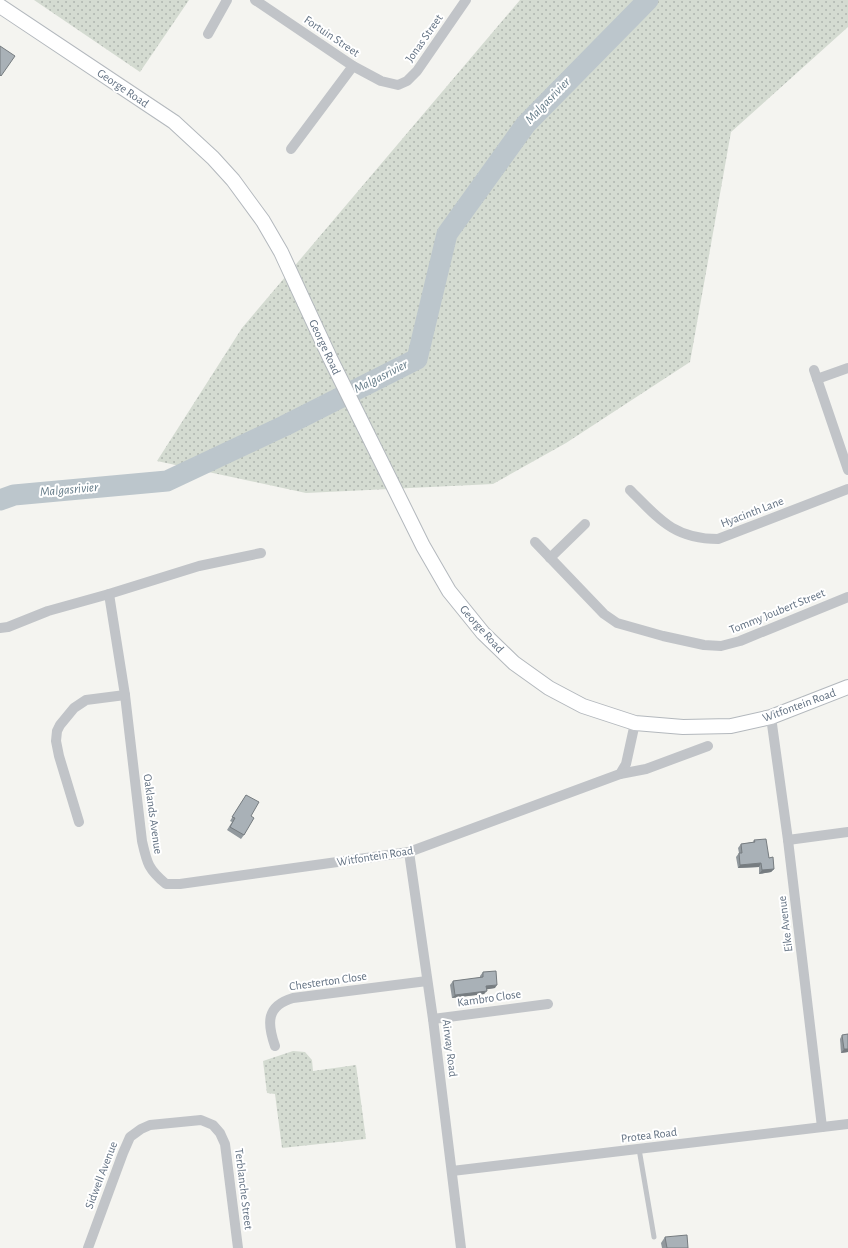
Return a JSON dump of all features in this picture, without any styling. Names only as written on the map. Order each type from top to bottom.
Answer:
[{"type":"main road","name":"George Road","points":[[0,6],[157,110],[179,127],[213,158],[233,180],[274,238],[330,358],[385,470],[423,546],[449,591],[483,633],[514,663],[549,688],[584,706],[635,723]]},
{"type":"main road","name":"Witfontein Road","points":[[635,723],[684,727],[731,726],[771,717],[848,687]]},
{"type":"street","points":[[208,34],[227,0]]},
{"type":"street","name":"Fortuin Street","points":[[255,0],[353,66],[381,81],[398,85]]},
{"type":"street","name":"Jonas Street","points":[[398,85],[407,81],[417,71],[464,1]]},
{"type":"street","points":[[291,149],[353,66]]},
{"type":"street","points":[[848,368],[815,375],[846,456],[848,470]]},
{"type":"street","name":"Hyacinth Lane","points":[[630,490],[670,528],[681,533],[709,539],[718,538],[848,489]]},
{"type":"street","points":[[550,558],[585,524]]},
{"type":"street","name":"Tommy Joubert Street","points":[[535,542],[604,614],[617,623],[663,636],[704,645],[721,646],[740,641],[848,597]]},
{"type":"street","points":[[0,628],[8,627],[48,611],[110,594],[199,566],[261,553]]},
{"type":"street","name":"Oaklands Avenue","points":[[110,594],[142,841],[147,863],[152,871],[166,884]]},
{"type":"street","points":[[79,822],[59,756],[56,741],[57,731],[74,708],[86,700],[124,695]]},
{"type":"street","name":"Eike Avenue","points":[[771,717],[788,840],[822,1127]]},
{"type":"street","points":[[620,774],[626,764],[635,723]]},
{"type":"street","name":"Witfontein Road","points":[[166,884],[180,884],[409,852],[620,774],[646,769],[708,746]]},
{"type":"street","points":[[788,840],[848,832]]},
{"type":"street","name":"Airway Road","points":[[409,852],[433,1019],[461,1248]]},
{"type":"street","name":"Chesterton Close","points":[[275,1046],[269,1026],[270,1018],[274,1008],[282,1001],[293,998],[427,981]]},
{"type":"street","name":"Kambro Close","points":[[433,1019],[548,1004]]},
{"type":"street","name":"Sidwell Avenue","points":[[88,1248],[130,1137],[141,1129],[150,1125],[201,1120]]},
{"type":"street","name":"Terblanche Street","points":[[201,1120],[213,1125],[220,1132],[225,1144],[238,1248]]},
{"type":"street","name":"Protea Road","points":[[452,1171],[848,1124]]},
{"type":"lane","points":[[639,1149],[654,1237]]},
{"type":"shaded area","points":[[34,0],[189,0],[140,72]]},
{"type":"shaded area","points":[[520,0],[848,0],[848,27],[731,132],[690,362],[566,443],[493,484],[306,493],[157,461],[242,328]]},
{"type":"shaded area","points":[[293,1051],[305,1052],[312,1060],[313,1071],[356,1065],[366,1139],[282,1148],[275,1094],[267,1093],[263,1061]]},
{"type":"building","points":[[0,46],[15,56],[1,76],[0,75]]},
{"type":"building","points":[[246,795],[259,802],[251,816],[254,818],[244,835],[230,827],[235,818],[232,817]]},
{"type":"building","points":[[766,839],[769,858],[773,857],[774,869],[762,870],[761,863],[740,865],[739,853],[742,853],[741,844],[755,842],[754,840]]},
{"type":"building","points":[[496,971],[497,985],[486,986],[487,991],[455,995],[453,981],[483,977],[483,972]]},
{"type":"building","points":[[848,1034],[848,1049],[844,1049],[842,1035]]},
{"type":"building","points":[[687,1235],[688,1248],[667,1248],[665,1237]]},
{"type":"waterway","name":"Malgasrivier","points":[[0,500],[14,495],[167,481],[284,426],[417,359],[447,234],[526,124],[648,0]]}]
